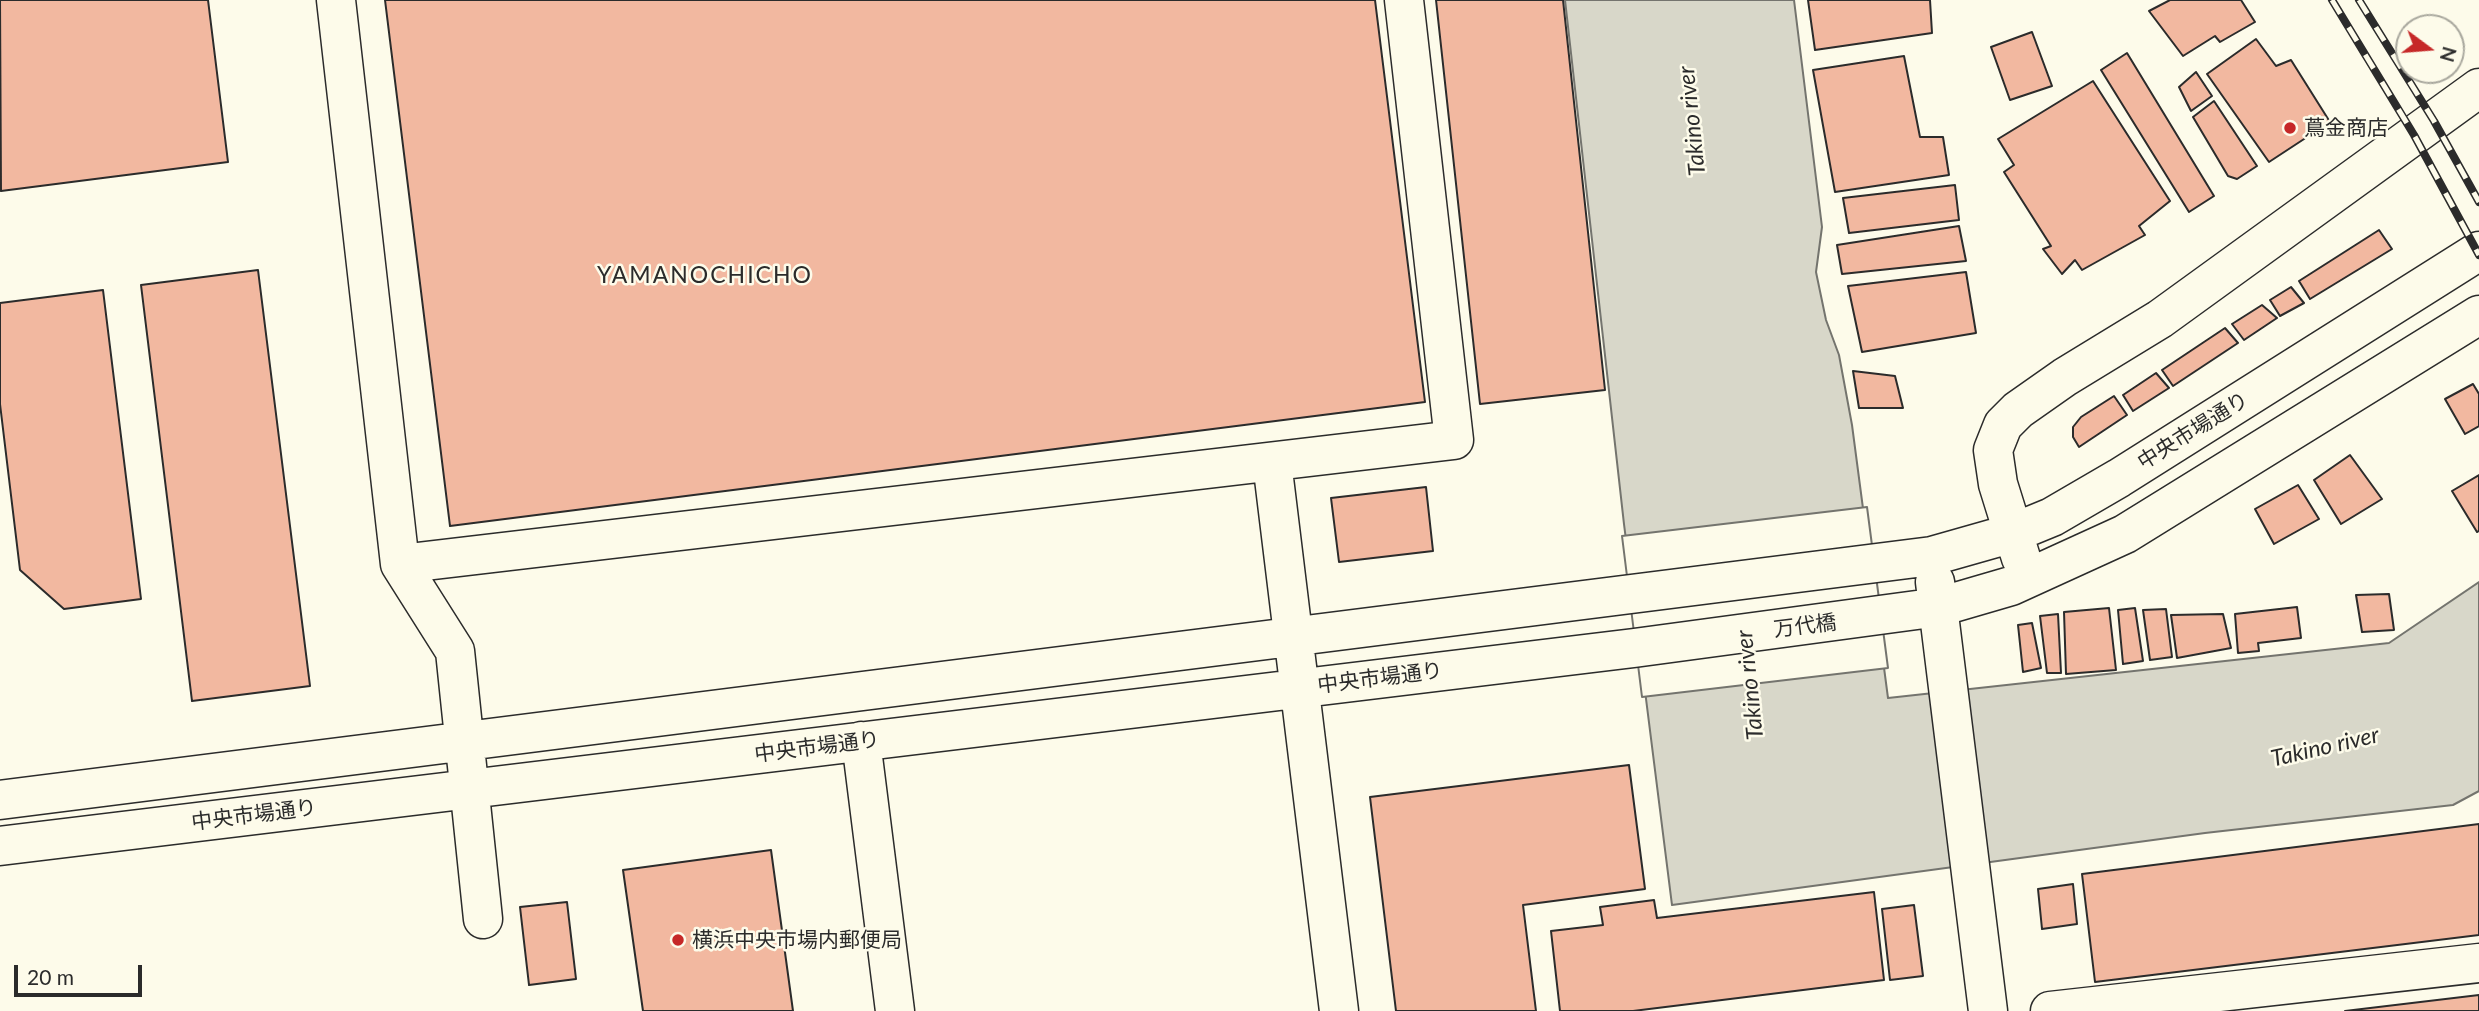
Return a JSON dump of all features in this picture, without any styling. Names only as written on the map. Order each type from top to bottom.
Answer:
[{"type":"street","points":[[336,0],[400,564],[455,651],[483,919]]},
{"type":"street","points":[[400,564],[1454,440],[1404,0]]},
{"type":"street","points":[[2027,579],[1998,484],[1993,450],[2003,425],[2018,410],[2160,319],[2479,88]]},
{"type":"street","name":"中央市場通り","points":[[1292,636],[1932,556],[2013,533],[2052,517],[2119,478],[2479,251]]},
{"type":"street","points":[[1938,607],[2027,579],[2124,534],[2479,315]]},
{"type":"street","points":[[1272,462],[1339,1011]]},
{"type":"street","points":[[1932,556],[1988,1011]]},
{"type":"street","name":"万代橋","points":[[1634,648],[1938,607]]},
{"type":"street","points":[[0,800],[1292,636]]},
{"type":"street","name":"中央市場通り","points":[[0,846],[1634,648]]},
{"type":"street","points":[[861,741],[895,1011]]},
{"type":"street","points":[[2050,1011],[2479,963]]},
{"type":"water","name":"Takino river","points":[[1565,0],[1794,0],[1822,227],[1816,272],[1826,320],[1839,355],[1852,425],[1888,698],[2389,643],[2479,582],[2479,791],[2453,805],[2205,833],[1672,905],[1624,524]]},
{"type":"pier","points":[[1867,507],[1888,668],[1642,697],[1622,536]]},
{"type":"building","points":[[0,0],[208,0],[228,162],[1,191]]},
{"type":"building","points":[[385,0],[1375,0],[1425,402],[450,526]]},
{"type":"building","points":[[1436,0],[1563,0],[1605,390],[1480,404]]},
{"type":"building","points":[[1808,0],[1930,0],[1932,33],[1815,50]]},
{"type":"building","points":[[2170,0],[2241,0],[2255,22],[2220,42],[2215,36],[2183,56],[2149,11]]},
{"type":"building","points":[[2032,32],[2052,86],[2010,100],[1991,47]]},
{"type":"building","points":[[2256,39],[2276,66],[2291,60],[2330,122],[2269,162],[2207,74]]},
{"type":"building","points":[[2127,53],[2214,196],[2189,212],[2101,70]]},
{"type":"building","points":[[1904,56],[1920,137],[1943,137],[1949,175],[1835,192],[1813,70]]},
{"type":"building","points":[[2196,72],[2212,96],[2191,111],[2179,87]]},
{"type":"building","points":[[2093,81],[2170,201],[2139,226],[2145,235],[2082,270],[2075,260],[2062,274],[2043,249],[2051,246],[2004,172],[2014,165],[1998,139]]},
{"type":"building","points":[[2214,101],[2257,166],[2237,179],[2228,176],[2193,117]]},
{"type":"building","points":[[1955,185],[1959,220],[1849,233],[1843,198]]},
{"type":"building","points":[[1959,226],[1966,261],[1842,274],[1837,245]]},
{"type":"building","points":[[2379,230],[2392,249],[2310,299],[2299,281]]},
{"type":"building","points":[[258,270],[310,686],[192,701],[141,285]]},
{"type":"building","points":[[1966,272],[1976,333],[1862,352],[1848,286]]},
{"type":"building","points":[[2291,287],[2304,303],[2280,316],[2270,300]]},
{"type":"building","points":[[103,290],[141,599],[64,609],[20,570],[0,404],[0,303]]},
{"type":"building","points":[[2262,305],[2277,318],[2244,340],[2232,324]]},
{"type":"building","points":[[2225,328],[2238,343],[2173,386],[2162,370]]},
{"type":"building","points":[[1853,371],[1895,376],[1903,408],[1859,408]]},
{"type":"building","points":[[2156,373],[2169,388],[2133,411],[2123,395]]},
{"type":"building","points":[[2473,384],[2479,394],[2479,426],[2465,434],[2445,399]]},
{"type":"building","points":[[2114,396],[2127,415],[2079,447],[2073,437],[2073,427],[2081,417]]},
{"type":"building","points":[[2350,455],[2382,499],[2341,524],[2314,480]]},
{"type":"building","points":[[2479,475],[2479,531],[2477,532],[2452,491]]},
{"type":"building","points":[[2298,485],[2319,519],[2274,544],[2255,509]]},
{"type":"building","points":[[1426,487],[1433,551],[1339,562],[1331,498]]},
{"type":"building","points":[[2389,594],[2394,630],[2362,632],[2356,595]]},
{"type":"building","points":[[2297,607],[2301,638],[2258,643],[2259,651],[2238,653],[2235,614]]},
{"type":"building","points":[[2109,608],[2116,670],[2066,674],[2064,612]]},
{"type":"building","points":[[2135,608],[2143,661],[2123,664],[2118,610]]},
{"type":"building","points":[[2166,609],[2172,657],[2150,660],[2143,610]]},
{"type":"building","points":[[2058,614],[2061,673],[2047,673],[2040,616]]},
{"type":"building","points":[[2223,614],[2231,648],[2177,658],[2171,615]]},
{"type":"building","points":[[2032,623],[2041,668],[2023,672],[2018,625]]},
{"type":"building","points":[[1629,765],[1645,889],[1523,905],[1536,1011],[1396,1011],[1370,797]]},
{"type":"building","points":[[2479,824],[2479,935],[2095,982],[2082,874]]},
{"type":"building","points":[[771,850],[793,1011],[643,1011],[623,870]]},
{"type":"building","points":[[2073,884],[2077,924],[2042,929],[2038,889]]},
{"type":"building","points":[[1874,892],[1884,980],[1633,1011],[1560,1011],[1551,931],[1603,925],[1600,907],[1654,900],[1657,918]]},
{"type":"building","points":[[567,902],[576,979],[529,985],[520,907]]},
{"type":"building","points":[[1914,905],[1923,976],[1890,980],[1882,909]]},
{"type":"building","points":[[2479,995],[2479,1011],[2345,1011]]},
{"type":"railway","points":[[2332,0],[2414,135],[2479,255]]},
{"type":"railway","points":[[2359,0],[2434,121],[2479,202]]},
{"type":"place","name":"蔦金商店","points":[[2290,128]]},
{"type":"place","name":"横浜中央市場内郵便局","points":[[678,940]]},
{"type":"district","name":"YAMANOCHICHO","points":[[705,276]]}]
